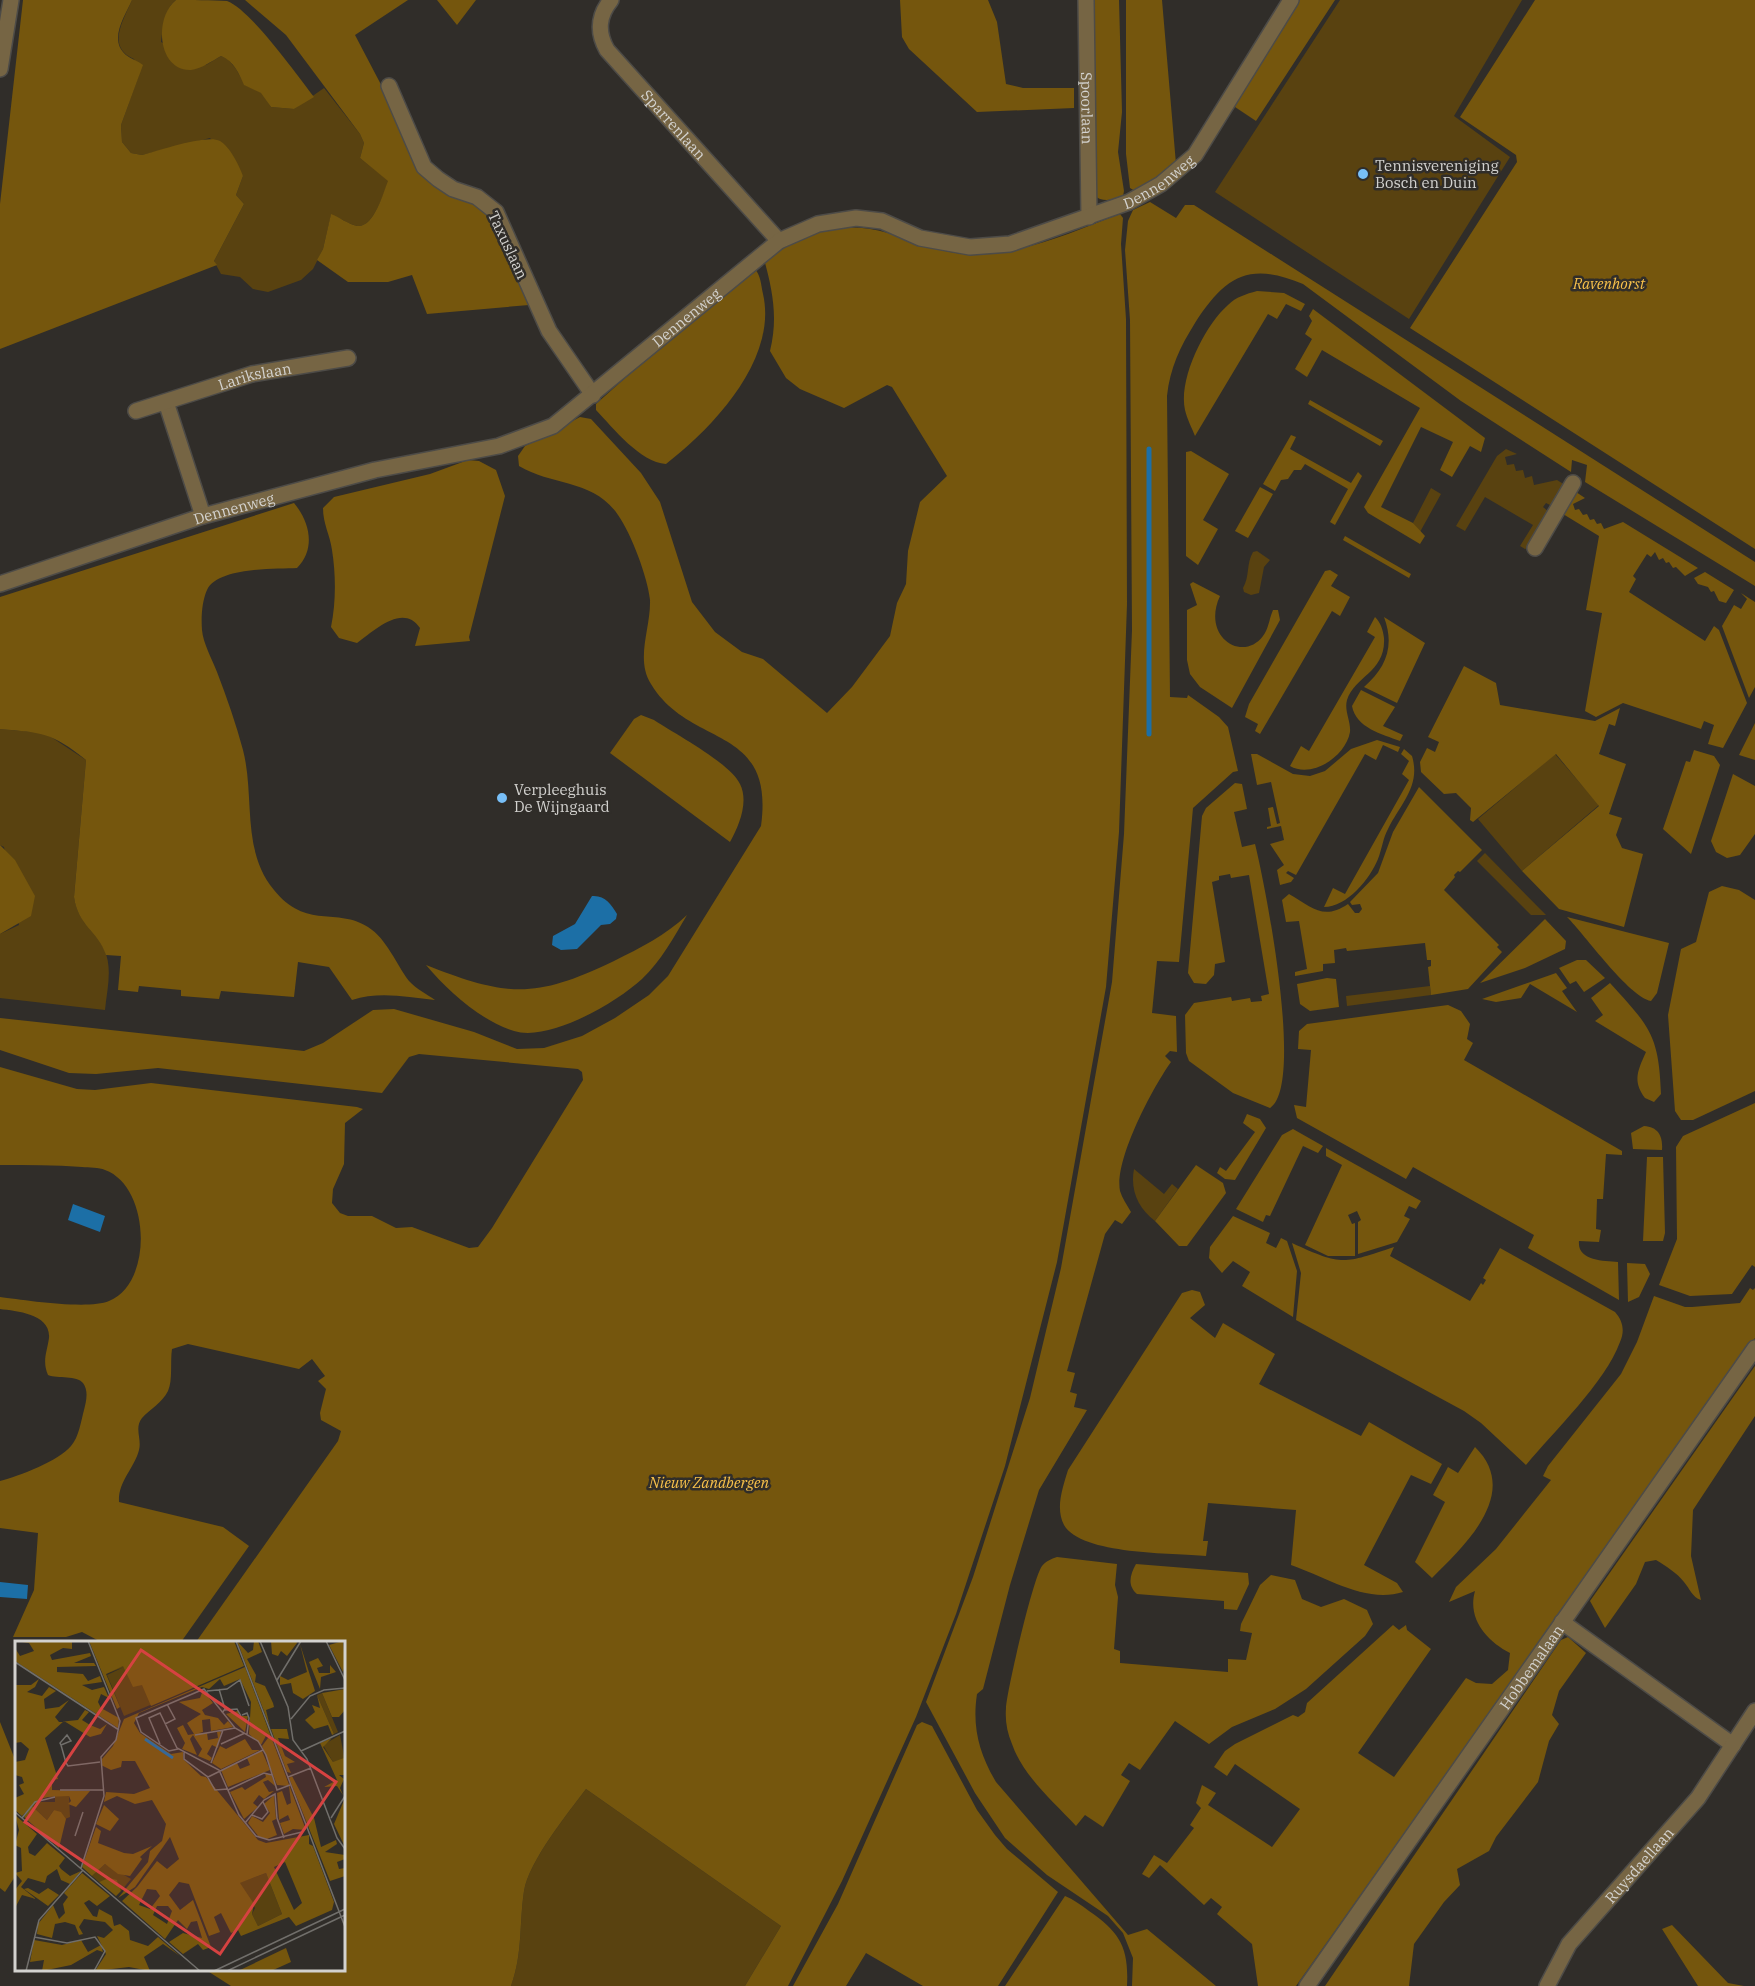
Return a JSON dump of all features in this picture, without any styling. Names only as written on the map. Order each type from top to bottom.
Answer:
[{"type":"street","points":[[0,69],[11,0]]},
{"type":"street","name":"Sparrenlaan","points":[[611,0],[600,21],[601,40],[607,50],[779,241]]},
{"type":"street","name":"Spoorlaan","points":[[1086,0],[1089,217]]},
{"type":"street","name":"Dennenweg","points":[[0,584],[203,516],[375,470],[448,458],[499,446],[553,426],[593,395],[650,344],[779,241],[818,224],[856,218],[882,221],[920,238],[970,247],[1010,244],[1129,202],[1161,184],[1195,155],[1291,0]]},
{"type":"street","name":"Taxuslaan","points":[[389,86],[424,167],[453,189],[477,197],[496,212],[549,331],[593,395]]},
{"type":"street","name":"Larikslaan","points":[[136,411],[252,374],[348,358]]},
{"type":"street","points":[[166,402],[203,516]]},
{"type":"street","points":[[1535,548],[1573,483]]},
{"type":"street","name":"Hobbemalaan","points":[[1307,1986],[1755,1348]]},
{"type":"street","points":[[1562,1622],[1733,1745]]},
{"type":"street","name":"Ruysdaellaan","points":[[1547,1986],[1569,1944],[1698,1798],[1755,1711]]},
{"type":"shaded area","points":[[132,0],[176,0],[169,9],[163,25],[161,42],[206,65],[221,56],[228,59],[245,85],[262,93],[271,107],[294,109],[324,88],[360,134],[364,143],[360,158],[389,181],[373,216],[363,225],[357,226],[331,215],[323,249],[313,269],[301,280],[268,292],[253,289],[240,277],[221,274],[214,261],[244,204],[236,195],[243,176],[210,138],[142,155],[131,153],[122,142],[121,125],[139,75],[134,59],[121,48],[119,41],[121,25]]},
{"type":"shaded area","name":"Tennisvereniging Bosch en Duin","points":[[1340,0],[1522,0],[1454,116],[1510,157],[1409,319],[1215,192]]},
{"type":"shaded area","points":[[1506,449],[1517,454],[1505,457],[1507,465],[1514,464],[1516,471],[1523,470],[1525,478],[1532,476],[1534,485],[1557,480],[1565,485],[1552,506],[1546,503],[1543,507],[1549,512],[1528,548],[1525,549],[1520,546],[1533,525],[1485,497],[1465,531],[1456,526],[1497,456]]},
{"type":"shaded area","points":[[1431,488],[1441,494],[1420,532],[1413,523]]},
{"type":"shaded area","points":[[1257,551],[1270,560],[1264,567],[1259,593],[1251,595],[1244,592],[1243,588],[1247,579],[1249,561],[1253,552]]},
{"type":"shaded area","points":[[0,729],[45,733],[86,760],[74,897],[79,913],[107,956],[109,979],[105,1010],[0,998],[0,934],[19,925],[4,847],[0,845]]},
{"type":"shaded area","points":[[1555,754],[1599,805],[1522,871],[1478,819]]},
{"type":"shaded area","points":[[1485,853],[1546,915],[1531,915],[1477,861]]},
{"type":"shaded area","points":[[1430,986],[1431,995],[1347,1006],[1346,996]]},
{"type":"shaded area","points":[[1134,1169],[1164,1194],[1172,1184],[1178,1189],[1155,1221],[1144,1210],[1134,1191]]},
{"type":"shaded area","points":[[586,1789],[781,1926],[745,1986],[511,1986],[517,1962],[522,1903],[527,1879],[550,1838]]},
{"type":"green space","points":[[23,0],[132,0],[122,20],[118,42],[126,55],[143,65],[121,125],[122,142],[131,153],[142,155],[194,141],[213,139],[220,141],[231,152],[243,176],[236,195],[244,204],[214,261],[217,265],[0,349],[0,204]]},
{"type":"green space","points":[[176,0],[227,1],[237,7],[273,44],[314,97],[294,109],[271,107],[261,93],[244,85],[233,64],[226,58],[221,56],[206,65],[191,70],[180,68],[171,62],[162,42],[162,30],[164,18]]},
{"type":"green space","points":[[245,0],[408,0],[355,35],[388,98],[414,160],[490,213],[529,305],[427,314],[412,275],[388,282],[348,282],[317,260],[323,249],[331,214],[354,225],[363,225],[377,209],[388,181],[360,158],[364,143],[360,134],[286,35]]},
{"type":"green space","points":[[437,0],[476,0],[457,25]]},
{"type":"green space","points":[[900,0],[988,0],[997,22],[1006,84],[1023,88],[1074,88],[1074,108],[977,112],[909,49],[902,37]]},
{"type":"green space","points":[[1091,0],[1119,0],[1122,112],[1118,152],[1124,191],[1123,196],[1108,200],[1093,195]]},
{"type":"green space","points":[[1126,0],[1162,0],[1176,164],[1135,191],[1130,188],[1126,154]]},
{"type":"green space","points":[[1295,0],[1335,0],[1256,121],[1229,103]]},
{"type":"green space","name":"Ravenhorst","points":[[1535,0],[1755,0],[1755,549],[1410,328],[1517,162],[1516,155],[1460,117]]},
{"type":"green space","points":[[1150,202],[1176,218],[1185,205],[1194,205],[1755,562],[1755,586],[1585,482],[1587,465],[1572,460],[1571,472],[1461,401],[1303,284],[1284,277],[1253,274],[1228,284],[1206,307],[1176,358],[1167,396],[1170,697],[1187,698],[1188,695],[1219,717],[1228,727],[1238,771],[1233,772],[1193,808],[1179,962],[1157,961],[1152,1013],[1176,1016],[1177,1052],[1170,1051],[1165,1056],[1171,1062],[1136,1124],[1123,1161],[1120,1191],[1131,1212],[1122,1224],[1115,1220],[1105,1234],[1067,1371],[1075,1373],[1070,1392],[1077,1394],[1074,1407],[1087,1410],[1039,1490],[1010,1585],[983,1689],[977,1694],[975,1718],[981,1750],[996,1782],[1128,1935],[1147,1929],[1216,1986],[1132,1986],[1133,1958],[1123,1933],[1108,1916],[1047,1875],[1005,1838],[975,1793],[926,1702],[973,1577],[1030,1398],[1061,1268],[1112,982],[1124,834],[1132,630],[1130,320],[1125,250],[1128,221],[1133,210]]},
{"type":"green space","name":"Nieuw Zandbergen","points":[[1120,214],[1123,218],[1121,244],[1126,319],[1127,604],[1119,832],[1106,987],[1057,1262],[1005,1466],[956,1614],[916,1717],[842,1881],[788,1986],[745,1986],[781,1926],[586,1789],[550,1838],[527,1879],[522,1903],[517,1962],[511,1986],[231,1986],[208,1971],[345,1971],[345,1641],[197,1641],[338,1441],[341,1431],[321,1420],[320,1413],[326,1389],[318,1381],[325,1376],[312,1359],[299,1369],[188,1344],[172,1349],[168,1391],[140,1422],[139,1450],[121,1488],[119,1502],[223,1527],[249,1546],[182,1641],[99,1641],[82,1632],[66,1637],[13,1637],[34,1590],[38,1533],[0,1528],[0,1481],[28,1472],[58,1457],[71,1446],[79,1429],[86,1404],[86,1393],[85,1386],[80,1381],[48,1375],[45,1361],[49,1338],[45,1324],[32,1315],[0,1309],[0,1297],[86,1305],[109,1301],[124,1291],[134,1275],[141,1235],[138,1214],[131,1195],[120,1179],[105,1170],[62,1166],[0,1165],[0,1067],[77,1089],[95,1090],[151,1083],[363,1109],[345,1123],[344,1164],[333,1189],[332,1203],[340,1213],[348,1216],[372,1216],[396,1228],[412,1227],[469,1248],[478,1247],[492,1228],[583,1080],[582,1072],[578,1069],[419,1054],[409,1057],[382,1093],[158,1068],[96,1074],[69,1073],[0,1050],[0,1018],[304,1051],[323,1043],[373,1010],[394,1009],[474,1032],[517,1049],[544,1048],[582,1036],[615,1018],[649,995],[668,976],[761,826],[762,793],[755,770],[743,753],[667,705],[651,684],[644,664],[650,611],[649,591],[633,544],[618,515],[608,503],[585,489],[545,477],[519,466],[518,456],[525,446],[580,417],[591,419],[641,473],[660,502],[692,602],[715,632],[742,652],[763,659],[827,713],[852,687],[890,636],[897,603],[906,584],[908,551],[920,502],[947,476],[892,387],[887,385],[844,408],[800,389],[786,378],[770,351],[774,316],[764,259],[808,236],[838,228],[870,229],[949,252],[971,254],[1009,251],[1065,235]]},
{"type":"green space","points":[[754,268],[760,280],[765,318],[761,343],[751,367],[738,390],[703,431],[666,464],[656,462],[628,443],[596,410],[596,404],[728,286]]},
{"type":"green space","points":[[1257,291],[1284,293],[1305,304],[1301,311],[1286,304],[1277,319],[1268,314],[1195,436],[1185,410],[1184,397],[1189,368],[1195,353],[1211,325],[1228,305],[1238,298]]},
{"type":"green space","points":[[1313,309],[1485,438],[1481,452],[1470,446],[1452,477],[1440,470],[1453,442],[1421,427],[1381,507],[1413,523],[1425,536],[1420,544],[1368,513],[1364,507],[1420,408],[1322,350],[1307,377],[1295,369],[1312,339],[1305,334],[1312,321],[1309,316]]},
{"type":"green space","points":[[1310,400],[1383,441],[1380,446],[1308,404]]},
{"type":"green space","points":[[1291,435],[1296,437],[1290,449],[1351,483],[1358,472],[1362,476],[1335,525],[1330,522],[1348,489],[1305,464],[1301,470],[1294,470],[1288,479],[1281,480],[1275,491],[1263,484]]},
{"type":"green space","points":[[1191,451],[1229,474],[1203,520],[1218,529],[1198,565],[1186,556],[1186,452]]},
{"type":"green space","points":[[468,460],[479,461],[496,470],[505,496],[469,637],[470,641],[415,646],[420,628],[406,618],[389,621],[357,643],[339,638],[331,627],[335,599],[334,569],[323,508],[334,497],[430,474]]},
{"type":"green space","points":[[1260,487],[1273,494],[1248,538],[1235,531]]},
{"type":"green space","points":[[1576,492],[1585,498],[1573,504],[1575,510],[1579,509],[1583,515],[1587,514],[1590,520],[1594,519],[1597,524],[1601,523],[1604,529],[1623,522],[1698,568],[1685,576],[1676,567],[1673,568],[1669,562],[1666,563],[1663,558],[1659,560],[1655,552],[1651,557],[1647,554],[1633,576],[1636,579],[1629,592],[1705,641],[1714,626],[1719,630],[1747,703],[1723,748],[1708,744],[1714,725],[1704,721],[1701,729],[1623,703],[1596,717],[1585,711],[1602,613],[1586,610],[1599,536],[1563,514]]},
{"type":"green space","points":[[294,503],[304,518],[309,535],[307,552],[297,568],[262,569],[223,577],[213,582],[207,590],[202,609],[204,640],[228,701],[243,750],[257,858],[264,875],[286,902],[310,914],[345,918],[368,927],[381,938],[409,981],[435,1000],[383,995],[352,1000],[329,967],[298,962],[294,997],[221,991],[219,999],[181,996],[181,990],[139,986],[138,992],[118,990],[121,956],[106,955],[80,915],[74,897],[86,760],[55,739],[37,733],[0,729],[0,597]]},
{"type":"green space","points":[[1345,536],[1411,574],[1409,578],[1343,540]]},
{"type":"green space","points":[[1330,570],[1338,575],[1331,586],[1350,597],[1340,616],[1332,611],[1260,734],[1255,731],[1258,724],[1245,717],[1249,704],[1325,571]]},
{"type":"green space","points":[[1705,572],[1734,590],[1726,603],[1719,601],[1714,591],[1711,592],[1708,587],[1698,584],[1694,578]]},
{"type":"green space","points":[[1193,582],[1220,596],[1216,623],[1220,634],[1227,642],[1236,646],[1245,647],[1255,644],[1265,633],[1273,610],[1278,610],[1280,620],[1232,708],[1200,687],[1190,674],[1187,660],[1187,610],[1197,605],[1190,584]]},
{"type":"green space","points":[[1741,593],[1755,602],[1755,687],[1749,698],[1722,626],[1734,605],[1741,609],[1747,599]]},
{"type":"green space","points":[[1375,617],[1383,632],[1383,649],[1380,659],[1356,685],[1347,700],[1350,732],[1347,741],[1335,757],[1318,767],[1308,770],[1290,766],[1301,746],[1309,751],[1375,637],[1367,632]]},
{"type":"green space","points":[[1384,617],[1425,643],[1397,703],[1364,687],[1378,672],[1386,656],[1389,638]]},
{"type":"green space","points":[[1464,666],[1496,683],[1500,705],[1595,721],[1620,708],[1615,726],[1609,724],[1599,754],[1626,764],[1609,814],[1622,818],[1616,835],[1622,848],[1643,854],[1624,927],[1559,909],[1522,871],[1599,806],[1556,754],[1473,822],[1470,820],[1471,808],[1456,793],[1444,794],[1421,772],[1420,762],[1427,748],[1435,752],[1439,742],[1428,737]]},
{"type":"green space","points":[[1361,690],[1395,707],[1383,726],[1403,735],[1400,741],[1364,725],[1354,714],[1352,706]]},
{"type":"green space","points":[[641,715],[654,720],[701,749],[725,767],[740,784],[744,798],[743,806],[737,829],[730,842],[610,753],[634,719]]},
{"type":"green space","points":[[1755,723],[1755,760],[1739,755]]},
{"type":"green space","points":[[1377,740],[1400,747],[1398,752],[1383,745],[1376,760],[1365,754],[1296,875],[1288,871],[1286,873],[1294,878],[1291,882],[1280,885],[1277,870],[1284,865],[1270,844],[1284,840],[1281,826],[1267,829],[1271,826],[1268,808],[1273,807],[1277,824],[1280,823],[1271,782],[1257,785],[1251,754],[1257,754],[1293,774],[1310,776],[1325,771],[1351,749]]},
{"type":"green space","points":[[1404,749],[1412,756],[1414,776],[1412,785],[1386,832],[1374,867],[1349,897],[1333,906],[1324,907],[1333,888],[1345,894],[1409,780],[1402,774],[1409,761],[1401,754]]},
{"type":"green space","points":[[1694,750],[1714,756],[1720,765],[1691,854],[1663,829],[1686,761],[1690,762]]},
{"type":"green space","points":[[1733,774],[1755,786],[1755,834],[1740,855],[1727,858],[1716,852],[1711,841]]},
{"type":"green space","points":[[1235,783],[1242,784],[1247,809],[1234,812],[1242,847],[1255,844],[1279,982],[1284,1063],[1280,1092],[1270,1108],[1233,1093],[1189,1061],[1186,1053],[1185,1015],[1194,1003],[1231,997],[1232,1001],[1250,998],[1251,1002],[1262,1001],[1261,996],[1269,994],[1249,875],[1231,878],[1230,874],[1219,876],[1219,880],[1212,882],[1225,962],[1215,964],[1214,975],[1206,984],[1194,983],[1188,973],[1202,816],[1206,808]]},
{"type":"green space","points":[[1419,787],[1482,850],[1454,875],[1455,877],[1444,890],[1499,945],[1497,947],[1502,952],[1468,989],[1431,995],[1428,967],[1431,966],[1431,960],[1427,960],[1425,943],[1347,951],[1346,948],[1334,950],[1335,963],[1323,964],[1323,971],[1295,976],[1295,972],[1307,969],[1299,921],[1286,922],[1282,900],[1289,894],[1324,912],[1339,909],[1348,904],[1355,913],[1359,913],[1362,909],[1360,904],[1352,905],[1350,902],[1378,873],[1393,832]]},
{"type":"green space","points":[[0,845],[15,860],[35,896],[31,916],[0,934]]},
{"type":"green space","points":[[1722,886],[1739,890],[1755,900],[1755,1091],[1693,1120],[1681,1120],[1675,1111],[1668,1015],[1681,949],[1696,942],[1709,892]]},
{"type":"green space","points":[[687,915],[667,948],[642,979],[617,998],[582,1018],[546,1031],[529,1033],[514,1031],[489,1020],[455,995],[426,965],[454,976],[500,988],[541,987],[563,982],[614,961],[662,935]]},
{"type":"green space","points":[[1567,917],[1669,943],[1657,993],[1651,1001],[1631,989]]},
{"type":"green space","points":[[1545,919],[1566,941],[1565,949],[1525,968],[1480,983]]},
{"type":"green space","points":[[1577,960],[1586,960],[1605,978],[1584,992],[1576,981],[1570,984],[1559,968]]},
{"type":"green space","points":[[1556,973],[1567,988],[1562,991],[1577,1012],[1530,984],[1521,998],[1496,1002],[1482,999]]},
{"type":"green space","points":[[1327,978],[1336,979],[1339,1007],[1310,1011],[1300,1004],[1297,984]]},
{"type":"green space","points":[[1610,983],[1643,1021],[1654,1044],[1658,1057],[1661,1094],[1654,1102],[1645,1098],[1637,1081],[1646,1052],[1595,1021],[1603,1015],[1591,998]]},
{"type":"green space","points":[[1448,1005],[1461,1011],[1470,1024],[1467,1039],[1473,1043],[1464,1060],[1622,1151],[1622,1155],[1606,1154],[1603,1199],[1597,1199],[1596,1229],[1601,1230],[1599,1242],[1579,1241],[1582,1253],[1592,1259],[1618,1262],[1619,1300],[1528,1248],[1534,1235],[1413,1167],[1406,1179],[1297,1118],[1294,1105],[1306,1107],[1311,1050],[1298,1049],[1299,1031],[1307,1024]]},
{"type":"green space","points":[[1755,1103],[1755,1267],[1752,1265],[1732,1294],[1690,1296],[1659,1285],[1677,1239],[1676,1147],[1683,1136]]},
{"type":"green space","points":[[1247,1114],[1260,1119],[1266,1128],[1235,1180],[1225,1179],[1217,1173],[1220,1167],[1226,1171],[1255,1132],[1243,1123]]},
{"type":"green space","points":[[1644,1126],[1657,1131],[1662,1141],[1662,1150],[1633,1149],[1631,1133]]},
{"type":"green space","points":[[1293,1129],[1323,1146],[1318,1153],[1303,1146],[1270,1216],[1266,1215],[1263,1222],[1236,1209],[1282,1135]]},
{"type":"green space","points":[[1326,1148],[1421,1201],[1416,1209],[1409,1206],[1404,1216],[1410,1219],[1397,1242],[1358,1254],[1358,1222],[1361,1220],[1357,1211],[1348,1215],[1352,1224],[1355,1223],[1355,1256],[1328,1256],[1305,1245],[1342,1165],[1326,1156]]},
{"type":"green space","points":[[1647,1157],[1663,1157],[1665,1233],[1663,1241],[1643,1241]]},
{"type":"green space","points":[[1196,1165],[1223,1183],[1226,1193],[1187,1246],[1179,1246],[1155,1221]]},
{"type":"green space","points":[[1233,1216],[1270,1233],[1266,1243],[1276,1248],[1281,1238],[1287,1241],[1297,1271],[1293,1317],[1242,1286],[1250,1272],[1233,1261],[1222,1273],[1209,1258],[1210,1247]]},
{"type":"green space","points":[[1292,1243],[1322,1256],[1343,1260],[1364,1257],[1394,1247],[1390,1256],[1470,1301],[1481,1283],[1483,1285],[1486,1280],[1483,1278],[1500,1248],[1615,1312],[1622,1326],[1622,1338],[1613,1358],[1591,1390],[1526,1465],[1481,1423],[1464,1411],[1296,1320],[1301,1273]]},
{"type":"green space","points":[[1627,1263],[1645,1264],[1650,1274],[1639,1297],[1628,1302]]},
{"type":"green space","points":[[1750,1288],[1753,1290],[1755,1288],[1755,1338],[1296,1986],[1258,1986],[1252,1944],[1217,1914],[1222,1907],[1211,1898],[1204,1905],[1160,1865],[1149,1878],[1142,1874],[1154,1855],[1167,1863],[1194,1828],[1190,1825],[1201,1808],[1196,1803],[1202,1785],[1216,1793],[1208,1805],[1272,1847],[1300,1809],[1235,1764],[1227,1776],[1214,1767],[1225,1751],[1293,1715],[1298,1717],[1305,1712],[1307,1703],[1393,1625],[1399,1630],[1406,1625],[1407,1630],[1431,1649],[1358,1753],[1394,1777],[1466,1678],[1476,1683],[1492,1684],[1508,1670],[1510,1653],[1494,1642],[1476,1620],[1473,1601],[1475,1591],[1449,1602],[1456,1587],[1496,1549],[1551,1480],[1543,1476],[1548,1466],[1621,1374],[1637,1342],[1654,1296],[1685,1307],[1740,1303]]},
{"type":"green space","points":[[1192,1290],[1200,1292],[1205,1305],[1190,1318],[1215,1338],[1223,1323],[1275,1354],[1259,1384],[1361,1436],[1369,1422],[1442,1464],[1431,1484],[1411,1475],[1364,1565],[1397,1583],[1403,1592],[1375,1595],[1361,1592],[1291,1565],[1296,1510],[1208,1503],[1203,1541],[1208,1541],[1206,1556],[1129,1551],[1108,1547],[1074,1535],[1064,1525],[1060,1505],[1068,1470],[1182,1293]]},
{"type":"green space","points":[[1755,1366],[1755,1416],[1693,1510],[1691,1556],[1701,1600],[1693,1595],[1681,1579],[1667,1567],[1656,1560],[1645,1562],[1636,1584],[1605,1628],[1590,1601]]},
{"type":"green space","points":[[1475,1447],[1488,1465],[1493,1482],[1490,1500],[1483,1518],[1472,1535],[1432,1578],[1415,1562],[1445,1502],[1433,1495],[1448,1467],[1458,1473]]},
{"type":"green space","points":[[1057,1557],[1117,1564],[1115,1585],[1118,1597],[1114,1649],[1120,1651],[1120,1663],[1228,1672],[1228,1659],[1246,1660],[1252,1633],[1240,1631],[1241,1624],[1260,1585],[1271,1575],[1295,1580],[1302,1599],[1321,1607],[1344,1599],[1367,1610],[1373,1624],[1365,1636],[1306,1689],[1275,1709],[1232,1727],[1209,1744],[1175,1721],[1140,1770],[1129,1763],[1121,1775],[1130,1781],[1103,1827],[1085,1815],[1076,1826],[1031,1778],[1010,1740],[1006,1717],[1021,1635],[1038,1575],[1042,1566]]},
{"type":"green space","points":[[1136,1564],[1248,1573],[1249,1584],[1237,1610],[1224,1609],[1224,1601],[1137,1594],[1130,1580]]},
{"type":"green space","points":[[1568,1637],[1586,1653],[1559,1691],[1552,1715],[1559,1724],[1549,1741],[1538,1782],[1496,1837],[1489,1851],[1457,1869],[1460,1885],[1444,1902],[1414,1944],[1409,1986],[1325,1986],[1561,1640]]},
{"type":"green space","points":[[0,1722],[15,1760],[15,1877],[5,1892],[0,1888]]},
{"type":"green space","points":[[922,1722],[932,1726],[977,1810],[995,1835],[1007,1849],[1058,1892],[998,1986],[923,1986],[866,1953],[846,1986],[793,1986],[838,1904],[917,1725]]},
{"type":"green space","points":[[1065,1896],[1100,1919],[1115,1934],[1124,1951],[1127,1986],[1005,1986]]},
{"type":"green space","points":[[1672,1925],[1728,1983],[1744,1986],[1698,1986],[1662,1929]]},
{"type":"water","points":[[592,896],[601,897],[607,901],[617,914],[616,919],[610,924],[601,925],[577,949],[561,950],[552,945],[553,936],[575,924]]},
{"type":"water","points":[[73,1204],[105,1216],[100,1232],[68,1220]]},
{"type":"water","points":[[0,1582],[28,1585],[27,1599],[0,1597]]},
{"type":"waterway","points":[[1149,449],[1149,734]]},
{"type":"place","name":"Tennisvereniging Bosch en Duin","points":[[1363,174]]},
{"type":"place","name":"Verpleeghuis De Wijngaard","points":[[502,798]]}]
